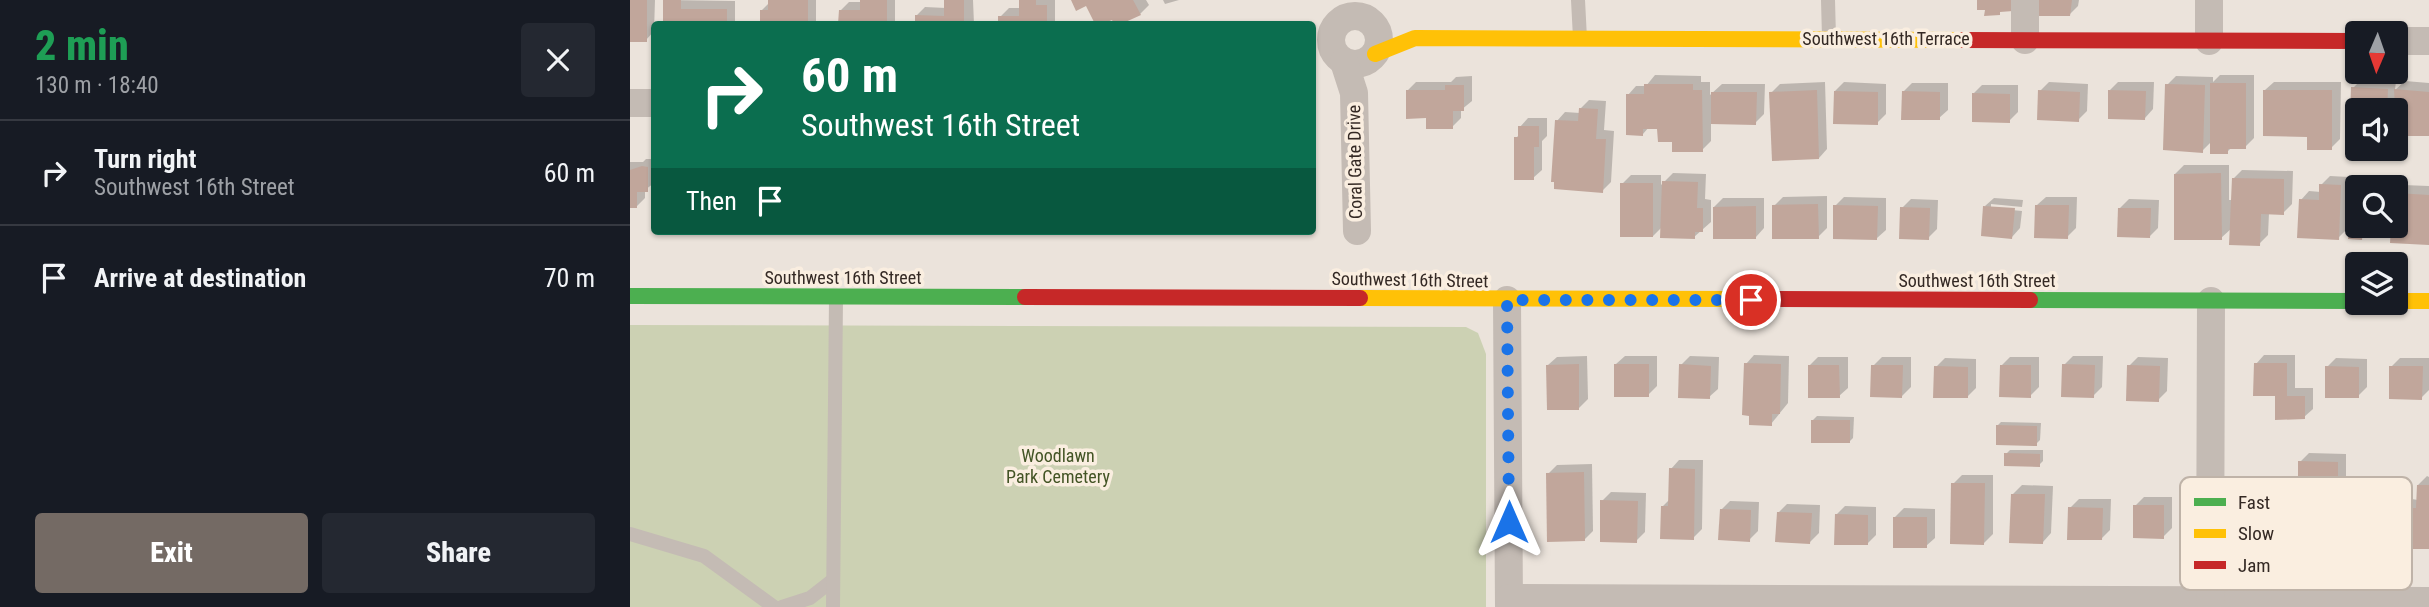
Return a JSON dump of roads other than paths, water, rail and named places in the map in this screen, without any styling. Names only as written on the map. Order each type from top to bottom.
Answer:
[{"type":"street","points":[[2025,0],[2025,40]]},
{"type":"street","points":[[2209,0],[2209,41]]},
{"type":"street","name":"Southwest 16th Terrace","points":[[1348,33],[1404,33],[1415,38],[2345,41]]},
{"type":"street","name":"Coral Gate Drive","points":[[1348,33],[1354,93],[1357,231]]},
{"type":"street","points":[[2408,41],[2429,41]]},
{"type":"street","points":[[630,103],[651,103]]},
{"type":"street","name":"Southwest 16th Street","points":[[630,296],[2345,301]]},
{"type":"street","points":[[1507,300],[1509,603],[2429,601]]},
{"type":"street","points":[[2210,301],[2210,477]]},
{"type":"street","points":[[2408,301],[2429,302]]},
{"type":"lane","points":[[1578,0],[1580,39]]},
{"type":"lane","points":[[1828,0],[1829,38]]},
{"type":"lane","points":[[833,607],[835,297]]},
{"type":"lane","points":[[630,534],[704,556],[774,607]]},
{"type":"lane","points":[[782,607],[810,598],[833,580]]},
{"type":"park label","name":"Woodlawn Park Cemetery","points":[[1058,466]]}]
